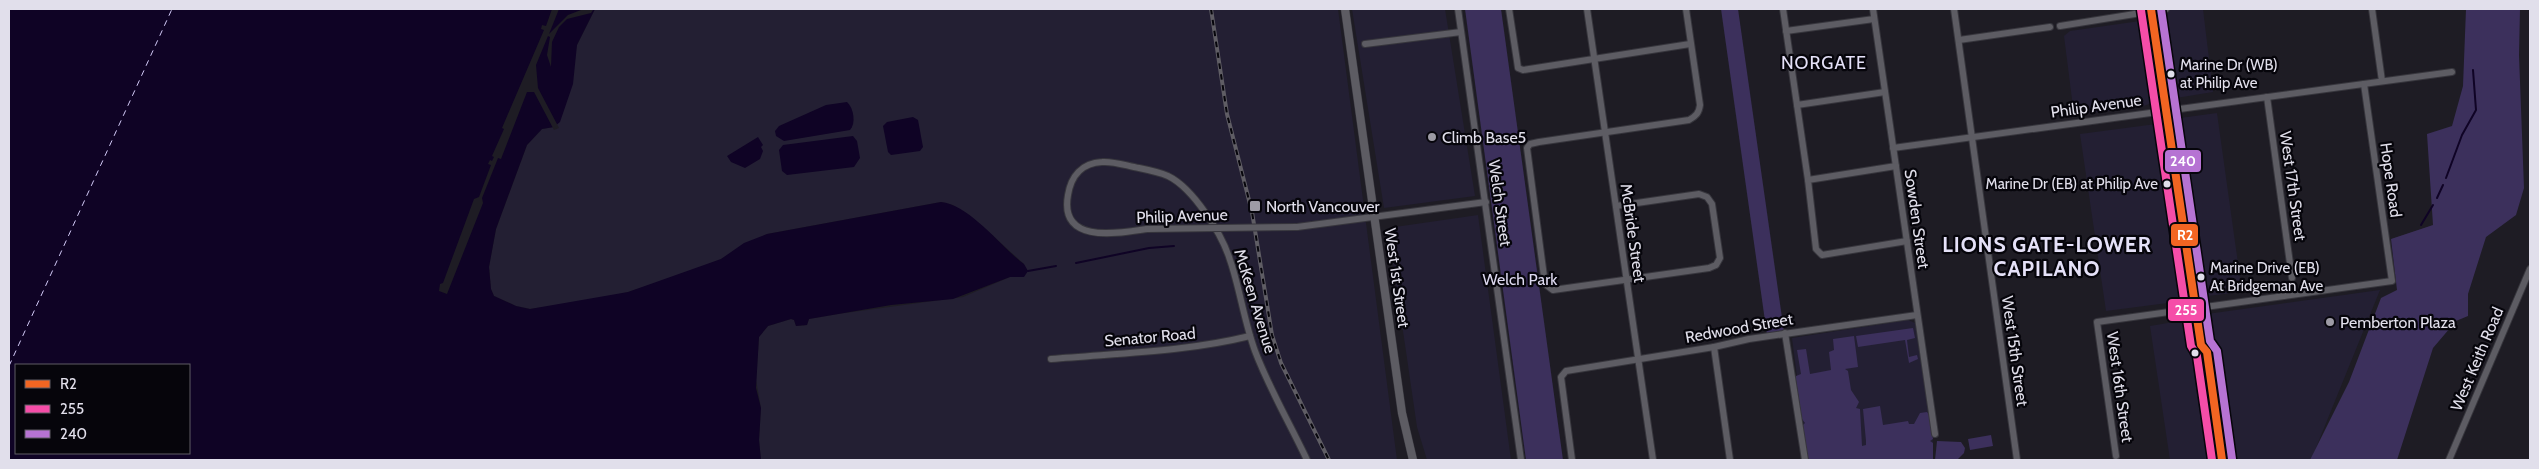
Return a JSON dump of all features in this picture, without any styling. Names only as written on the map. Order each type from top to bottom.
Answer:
[{"type":"main road","points":[[2151,10],[2201,345],[2207,352],[2222,460]]},
{"type":"main road","points":[[2201,345],[2197,353],[2214,460]]},
{"type":"street","name":"West 1st Street","points":[[1345,9],[1402,413],[1413,460]]},
{"type":"street","name":"Welch Street","points":[[1458,9],[1521,460]]},
{"type":"street","points":[[1509,9],[1518,68],[1530,70],[1594,58],[1690,44]]},
{"type":"street","name":"McBride Street","points":[[1587,9],[1653,460]]},
{"type":"street","points":[[1616,206],[1699,194],[1707,197],[1712,204],[1720,258],[1716,265],[1709,268],[1553,290],[1545,284],[1527,148],[1530,144],[1538,142],[1694,118],[1699,111],[1700,105],[1686,9]]},
{"type":"street","points":[[1783,9],[1798,105],[1816,249],[1822,255],[1907,241]]},
{"type":"street","name":"Sowden Street","points":[[1872,9],[1935,434]]},
{"type":"street","name":"West 15th Street","points":[[1954,9],[2017,460]]},
{"type":"street","points":[[2060,26],[2166,9]]},
{"type":"street","points":[[2372,9],[2382,82]]},
{"type":"street","points":[[1786,31],[1874,19]]},
{"type":"street","points":[[1959,40],[2050,28]]},
{"type":"street","points":[[1365,44],[1461,32]]},
{"type":"street","name":"Philip Avenue","points":[[1893,148],[2452,72]]},
{"type":"street","name":"Hope Road","points":[[2196,308],[2392,281],[2364,84]]},
{"type":"street","points":[[1798,105],[1885,92]]},
{"type":"street","name":"West 17th Street","points":[[2267,97],[2292,278]]},
{"type":"street","name":"Philip Avenue","points":[[1179,184],[1160,172],[1107,161],[1087,165],[1072,179],[1067,199],[1068,210],[1072,220],[1078,227],[1092,234],[1101,235],[1147,229],[1297,227],[1486,202]]},
{"type":"street","points":[[1808,180],[1896,166]]},
{"type":"street","name":"McKeen Avenue","points":[[1179,184],[1202,208],[1225,248],[1234,270],[1250,336],[1262,367],[1307,460]]},
{"type":"street","name":"West Keith Road","points":[[2449,460],[2530,269]]},
{"type":"street","name":"West 16th Street","points":[[2116,456],[2097,322],[2196,308]]},
{"type":"street","name":"Redwood Street","points":[[1572,460],[1562,377],[1566,371],[1714,347],[1785,333],[1917,314]]},
{"type":"street","points":[[1785,333],[1805,460]]},
{"type":"street","name":"Senator Road","points":[[1052,359],[1178,350],[1250,336]]},
{"type":"street","points":[[1714,347],[1730,460]]},
{"type":"shaded area","points":[[9,9],[595,9],[577,45],[573,84],[560,122],[554,127],[542,129],[527,145],[496,229],[489,267],[491,289],[494,296],[516,306],[530,309],[628,292],[721,259],[744,243],[767,234],[941,202],[952,205],[974,218],[1024,264],[1028,271],[1024,277],[1010,277],[953,299],[891,305],[809,319],[807,325],[796,326],[794,320],[791,319],[768,326],[759,337],[756,388],[761,408],[759,440],[761,460],[9,460]]},
{"type":"shaded area","points":[[595,9],[1338,9],[1397,460],[761,460],[759,440],[761,408],[756,380],[759,337],[768,326],[791,319],[794,320],[796,326],[807,325],[809,319],[963,297],[1010,277],[1024,264],[981,225],[953,205],[941,202],[767,234],[721,259],[690,272],[628,292],[598,299],[530,309],[516,306],[494,296],[491,289],[489,267],[496,229],[527,145],[542,129],[554,127],[577,45]]},
{"type":"shaded area","points":[[1352,9],[1445,9],[1475,196],[1384,208]]},
{"type":"shaded area","points":[[2162,9],[2203,9],[2213,92],[2176,98]]},
{"type":"shaded area","points":[[2140,21],[2144,25],[2154,102],[2141,107],[2074,115],[2064,36],[2070,31]]},
{"type":"shaded area","points":[[847,102],[853,116],[853,124],[850,130],[784,141],[776,136],[775,131],[779,126],[826,105]]},
{"type":"shaded area","points":[[2217,113],[2242,292],[2207,296],[2180,118]]},
{"type":"shaded area","points":[[913,117],[918,120],[923,147],[920,151],[891,155],[888,152],[883,126],[887,122]]},
{"type":"shaded area","points":[[2156,124],[2183,301],[2106,311],[2080,134]]},
{"type":"shaded area","points":[[853,136],[857,141],[860,158],[854,167],[787,175],[782,171],[779,150],[783,145]]},
{"type":"shaded area","points":[[758,137],[763,145],[761,147],[763,151],[760,159],[745,168],[731,162],[727,156]]},
{"type":"shaded area","points":[[1478,215],[1511,460],[1427,460],[1417,427],[1388,228]]},
{"type":"shaded area","points":[[2380,290],[2311,460],[2229,460],[2207,314]]},
{"type":"shaded area","points":[[1908,320],[1915,323],[1933,443],[1933,460],[1808,460],[1792,338]]},
{"type":"shaded area","points":[[2186,320],[2207,460],[2170,460],[2150,326]]},
{"type":"green space","name":"Welch Park","points":[[1465,9],[1501,9],[1563,460],[1526,460]]},
{"type":"green space","points":[[1721,9],[1738,9],[1784,332],[1767,335]]},
{"type":"green space","points":[[2466,9],[2520,9],[2519,55],[2524,188],[2516,215],[2486,237],[2468,294],[2468,316],[2456,321],[2433,348],[2397,460],[2310,460],[2349,382],[2381,298],[2397,290],[2391,239],[2433,225],[2427,134],[2452,126],[2463,86]]},
{"type":"green space","points":[[1913,328],[1915,338],[1907,340],[1909,357],[1917,355],[1918,359],[1909,363],[1905,340],[1858,347],[1856,336]]},
{"type":"green space","points":[[1854,336],[1858,367],[1845,369],[1848,371],[1851,390],[1859,402],[1856,408],[1860,409],[1862,446],[1866,445],[1863,409],[1880,406],[1883,425],[1908,421],[1909,424],[1914,424],[1920,413],[1927,412],[1933,439],[1930,441],[1933,443],[1933,460],[1808,460],[1803,425],[1805,423],[1802,419],[1796,380],[1796,376],[1801,374],[1797,350],[1806,349],[1810,374],[1831,370],[1829,352],[1834,350],[1833,339]]},
{"type":"green space","points":[[1991,435],[1993,446],[1970,450],[1968,439]]},
{"type":"green space","points":[[1937,441],[1961,442],[1965,448],[1964,453],[1957,460],[1935,460]]},
{"type":"pier","points":[[552,9],[559,9],[549,34],[568,15],[581,10],[593,10],[591,13],[567,19],[559,27],[552,42],[551,67],[547,55],[550,37],[548,36],[536,65],[538,88],[559,128],[554,130],[534,92],[527,92],[501,159],[498,158],[482,198],[483,203],[447,294],[439,291],[440,284],[443,283],[474,199],[479,197],[491,165],[488,164],[494,157],[492,156],[504,129],[502,128],[544,30],[541,29],[542,25],[546,26]]},
{"type":"waterway","points":[[2446,178],[2462,135],[2476,110],[2473,70]]},
{"type":"waterway","points":[[2437,198],[2443,185]]},
{"type":"waterway","points":[[2421,225],[2433,205]]},
{"type":"waterway","points":[[1076,263],[1149,248],[1174,246]]},
{"type":"waterway","points":[[1028,271],[1056,266]]},
{"type":"ferry route","points":[[9,366],[172,9]]},
{"type":"railway","points":[[1211,9],[1227,114],[1252,212],[1272,335],[1281,363],[1329,460]]},
{"type":"transit line","name":"R2","points":[[2151,9],[2201,345],[2207,352],[2222,460]]},
{"type":"transit line","name":"240","points":[[2161,9],[2210,341],[2217,351],[2232,459]]},
{"type":"transit line","name":"255","points":[[2141,10],[2191,346],[2197,356],[2212,460]]},
{"type":"place","name":"Marine Dr (WB) at Philip Ave","points":[[2171,74]]},
{"type":"place","name":"Climb Base5","points":[[1432,137]]},
{"type":"place","name":"Marine Dr (EB) at Philip Ave","points":[[2167,184]]},
{"type":"place","name":"North Vancouver","points":[[1255,206]]},
{"type":"place","name":"Marine Drive (EB) At Bridgeman Ave","points":[[2201,277]]},
{"type":"place","name":"Pemberton Plaza","points":[[2330,322]]},
{"type":"district","name":"NORGATE","points":[[1824,63]]},
{"type":"district","name":"LIONS GATE-LOWER CAPILANO","points":[[2047,256]]}]
